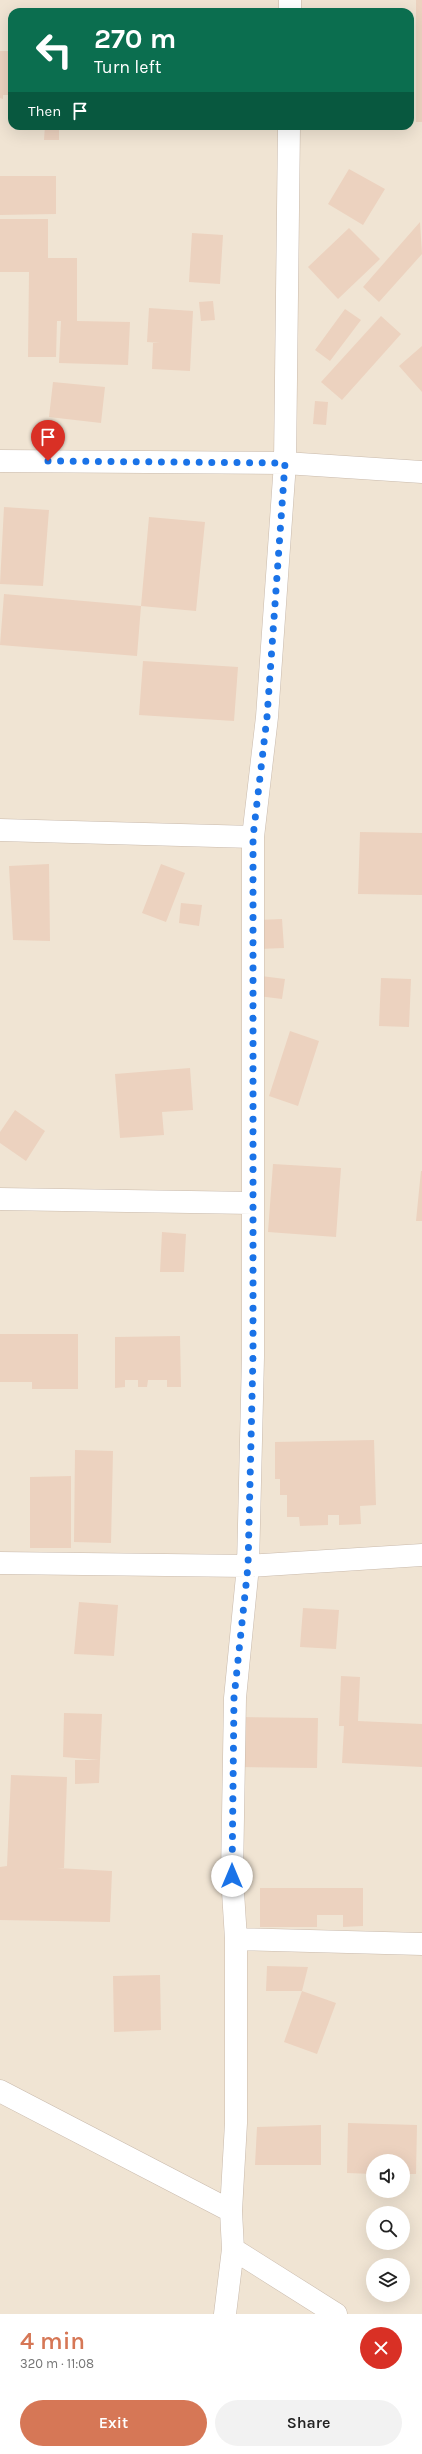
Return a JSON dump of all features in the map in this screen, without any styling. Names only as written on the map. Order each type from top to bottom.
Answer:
[{"type":"street","points":[[225,2314],[233,2250],[231,2211],[236,2123],[236,1939],[232,1876],[234,1698],[248,1566],[253,1357],[253,837],[267,717],[285,463],[289,130]]},
{"type":"street","points":[[0,461],[285,463],[422,472]]},
{"type":"street","points":[[0,830],[253,837]]},
{"type":"street","points":[[0,1199],[253,1203]]},
{"type":"street","points":[[0,1563],[248,1566],[422,1555]]},
{"type":"street","points":[[236,1939],[422,1944]]},
{"type":"street","points":[[0,2091],[231,2211]]},
{"type":"street","points":[[233,2250],[336,2314]]},
{"type":"shaded area","points":[[0,0],[422,0],[422,2314],[0,2314]]},
{"type":"building","points":[[416,0],[422,0],[422,122],[416,122]]},
{"type":"building","points":[[0,51],[8,51],[8,95],[3,95],[3,99],[0,98]]},
{"type":"building","points":[[45,130],[59,130],[59,140],[44,140]]},
{"type":"building","points":[[349,169],[385,189],[363,225],[328,204]]},
{"type":"building","points":[[0,176],[56,176],[56,214],[0,215]]},
{"type":"building","points":[[0,219],[48,219],[48,258],[77,258],[77,321],[130,322],[128,365],[59,363],[61,321],[57,321],[56,357],[28,357],[29,272],[0,272]]},
{"type":"building","points":[[420,222],[422,254],[379,302],[363,287]]},
{"type":"building","points":[[349,228],[380,259],[338,299],[308,267]]},
{"type":"building","points":[[192,233],[223,235],[220,284],[189,282]]},
{"type":"building","points":[[213,301],[215,320],[201,321],[199,302]]},
{"type":"building","points":[[149,308],[193,311],[190,371],[152,369],[153,343],[160,343],[147,342]]},
{"type":"building","points":[[345,309],[361,320],[330,361],[315,350]]},
{"type":"building","points":[[381,316],[401,334],[342,400],[321,382]]},
{"type":"building","points":[[422,346],[422,392],[399,366]]},
{"type":"building","points":[[53,382],[105,387],[101,423],[49,417]]},
{"type":"building","points":[[315,401],[328,402],[326,425],[313,424]]},
{"type":"building","points":[[4,507],[49,510],[43,586],[0,584]]},
{"type":"building","points":[[149,517],[205,522],[196,611],[141,606]]},
{"type":"building","points":[[4,594],[141,606],[137,656],[0,645]]},
{"type":"building","points":[[143,661],[238,667],[234,721],[139,715]]},
{"type":"building","points":[[360,832],[422,833],[422,895],[358,894]]},
{"type":"building","points":[[49,864],[50,941],[13,940],[9,866]]},
{"type":"building","points":[[161,864],[185,873],[166,922],[142,913]]},
{"type":"building","points":[[181,903],[202,905],[199,926],[179,923]]},
{"type":"building","points":[[282,919],[284,948],[259,949],[258,920]]},
{"type":"building","points":[[261,976],[285,979],[282,999],[258,996]]},
{"type":"building","points":[[381,978],[411,979],[409,1027],[379,1026]]},
{"type":"building","points":[[290,1031],[319,1041],[298,1106],[269,1096]]},
{"type":"building","points":[[190,1068],[193,1110],[162,1112],[164,1135],[120,1138],[115,1074]]},
{"type":"building","points":[[15,1110],[45,1131],[26,1161],[0,1143],[0,1132]]},
{"type":"building","points":[[273,1164],[341,1168],[336,1237],[268,1232]]},
{"type":"building","points":[[421,1171],[422,1221],[416,1221]]},
{"type":"building","points":[[162,1232],[186,1234],[184,1272],[160,1272]]},
{"type":"building","points":[[0,1334],[78,1334],[78,1389],[32,1389],[32,1382],[0,1382]]},
{"type":"building","points":[[180,1336],[181,1387],[167,1387],[167,1380],[148,1380],[147,1387],[138,1387],[138,1380],[125,1380],[125,1387],[115,1388],[115,1337]]},
{"type":"building","points":[[374,1440],[376,1505],[360,1506],[361,1524],[339,1525],[339,1515],[328,1515],[328,1525],[300,1526],[299,1517],[287,1517],[287,1495],[280,1495],[280,1479],[275,1479],[275,1442]]},
{"type":"building","points":[[75,1450],[113,1451],[111,1543],[74,1542]]},
{"type":"building","points":[[71,1476],[71,1548],[30,1548],[30,1477]]},
{"type":"building","points":[[79,1602],[118,1605],[114,1656],[74,1654]]},
{"type":"building","points":[[303,1608],[339,1610],[336,1649],[300,1647]]},
{"type":"building","points":[[341,1676],[360,1677],[358,1721],[422,1724],[422,1767],[342,1763],[344,1726],[339,1726]]},
{"type":"building","points":[[64,1713],[102,1714],[99,1783],[75,1784],[75,1760],[99,1760],[63,1757]]},
{"type":"building","points":[[240,1717],[318,1718],[317,1768],[239,1767]]},
{"type":"building","points":[[11,1775],[67,1777],[64,1868],[57,1868],[112,1871],[110,1922],[0,1920],[0,1867],[7,1866]]},
{"type":"building","points":[[260,1888],[363,1888],[363,1926],[343,1927],[343,1915],[317,1915],[317,1927],[260,1927]]},
{"type":"building","points":[[267,1966],[308,1967],[302,1991],[266,1991]]},
{"type":"building","points":[[160,1975],[161,2030],[114,2032],[113,1976]]},
{"type":"building","points":[[302,1991],[336,2003],[317,2054],[284,2042]]},
{"type":"building","points":[[348,2123],[417,2125],[416,2174],[410,2174],[410,2154],[366,2154],[366,2174],[347,2173]]},
{"type":"building","points":[[321,2125],[321,2165],[255,2165],[257,2127]]},
{"type":"route","points":[[48,461],[285,463],[267,717],[253,837],[253,1357],[248,1566],[234,1698],[232,1876]]}]
